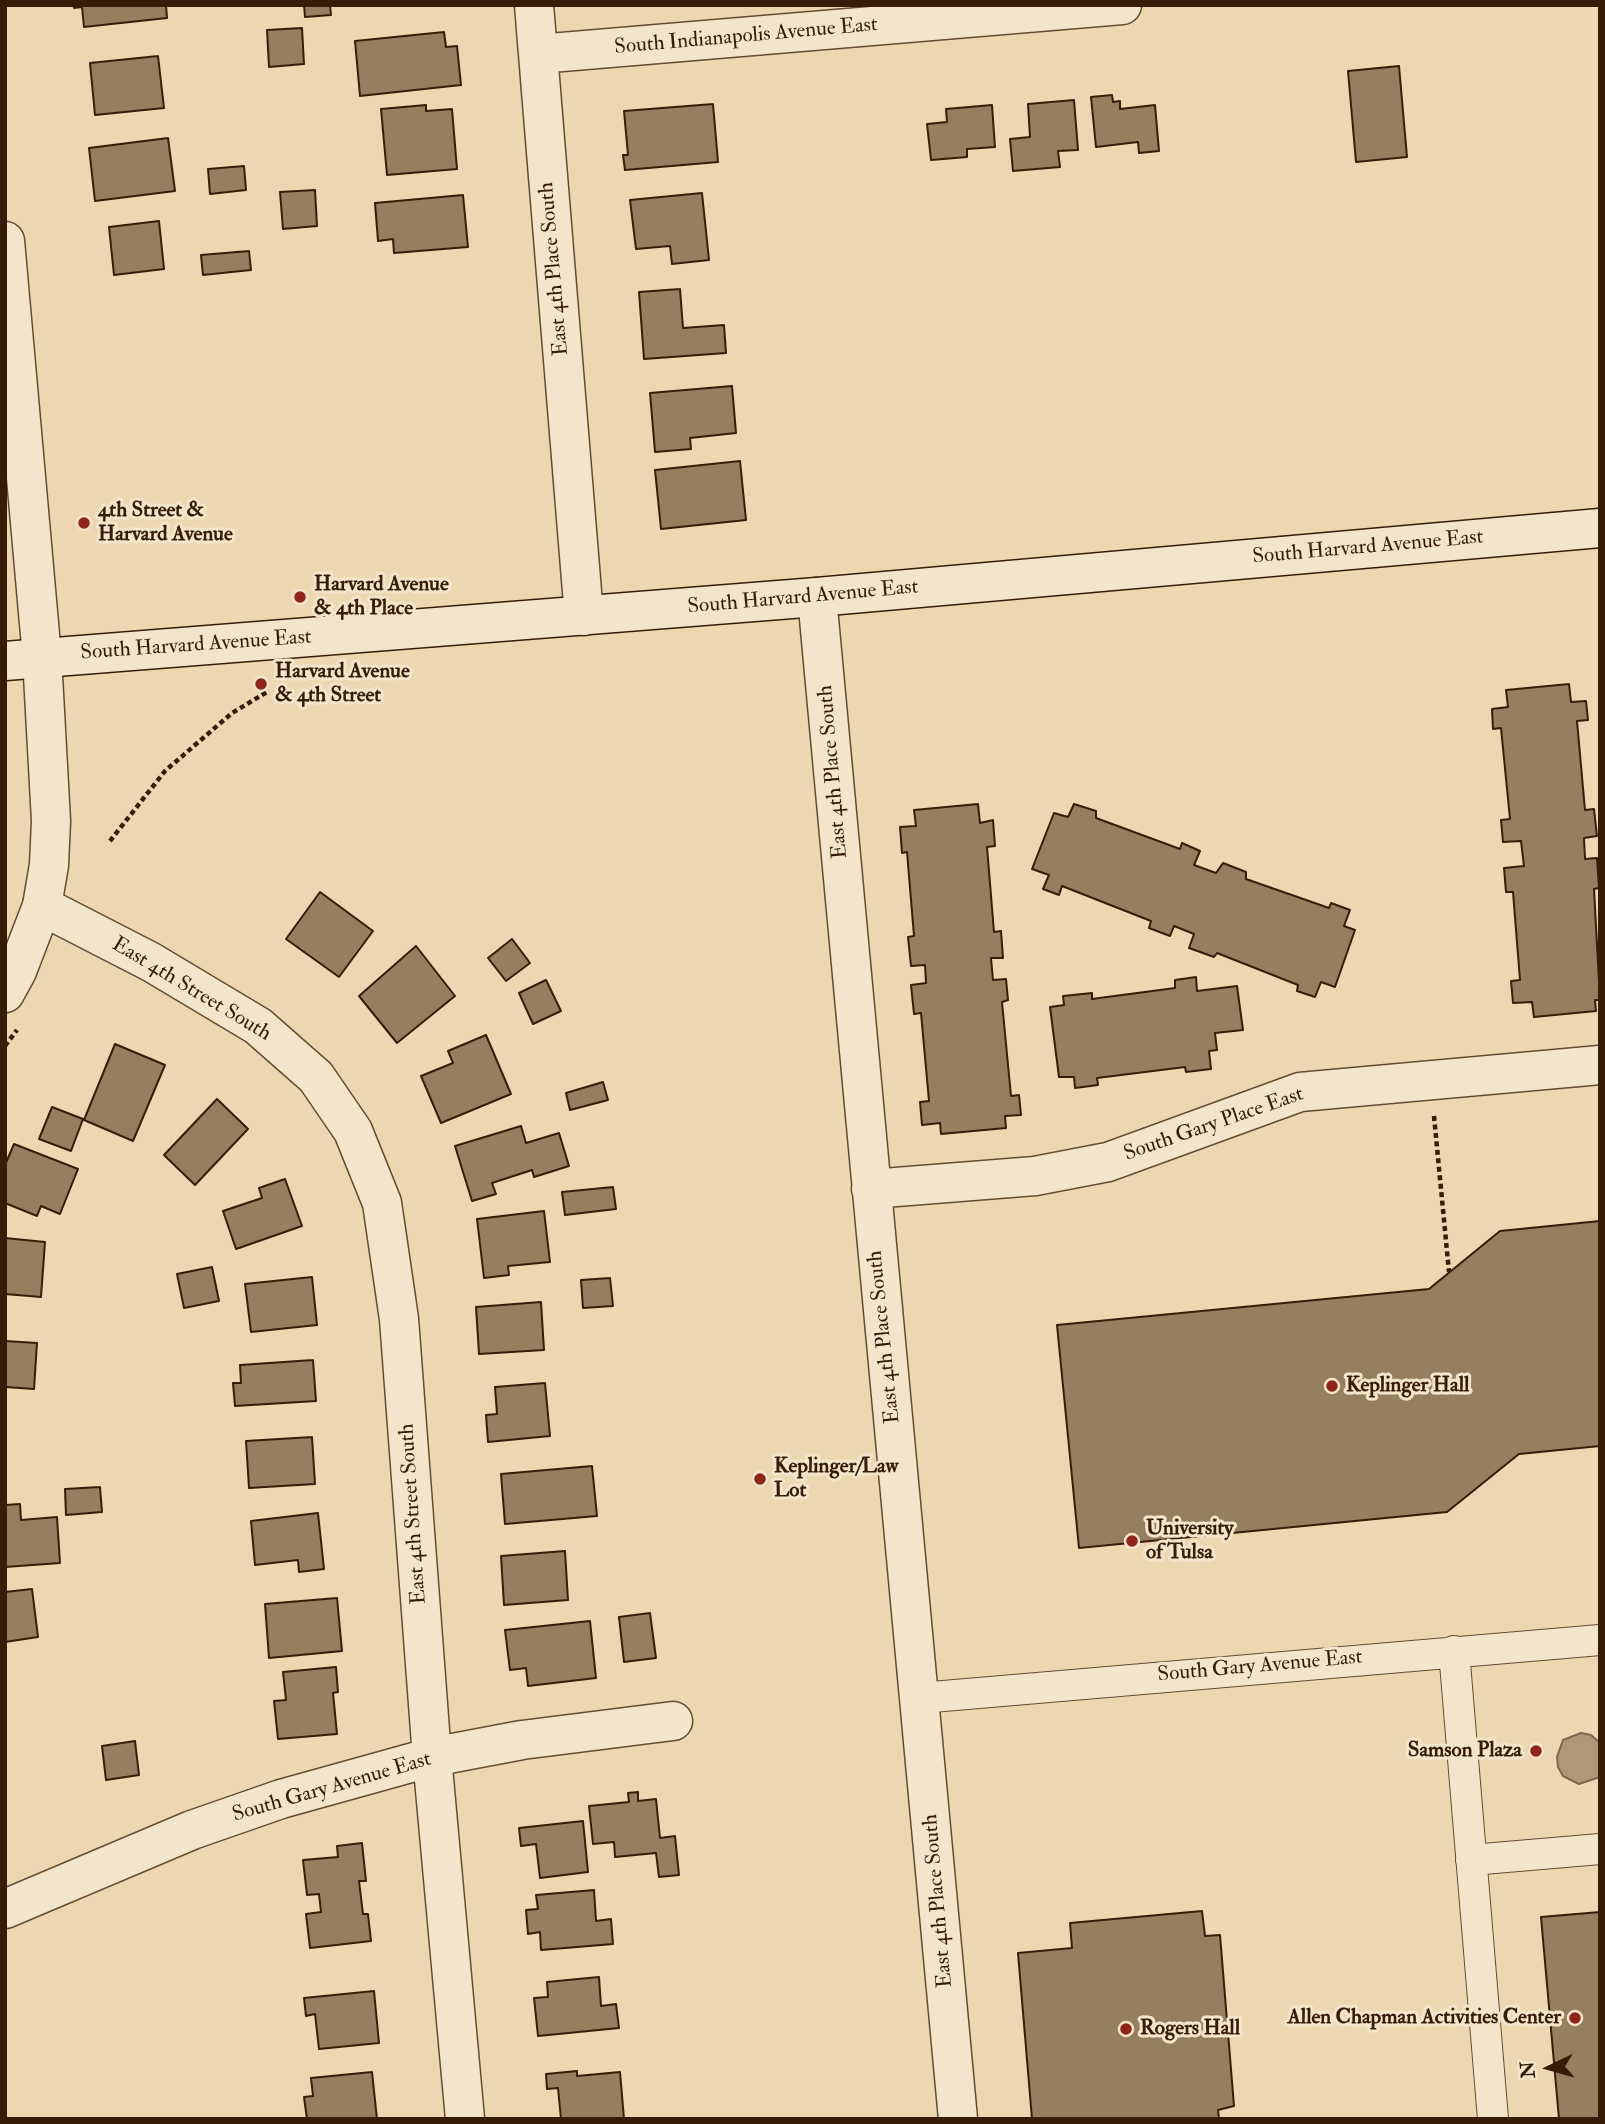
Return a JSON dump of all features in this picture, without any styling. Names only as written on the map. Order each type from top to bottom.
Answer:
[{"type":"street","name":"East 4th Place South","points":[[534,5],[584,616]]},
{"type":"street","name":"South Indianapolis Avenue East","points":[[538,54],[1122,5]]},
{"type":"street","points":[[5,241],[23,659],[51,799],[49,865],[42,906],[18,971],[5,993]]},
{"type":"street","name":"South Harvard Avenue East","points":[[23,659],[817,597],[1600,528]]},
{"type":"street","name":"East 4th Place South","points":[[817,597],[958,2119]]},
{"type":"street","name":"East 4th Street South","points":[[42,906],[151,962],[258,1026],[316,1077],[354,1131],[382,1203],[399,1319],[432,1757],[465,2119]]},
{"type":"street","name":"South Gary Place East","points":[[871,1189],[1035,1176],[1108,1162],[1300,1092],[1600,1065]]},
{"type":"street","name":"South Gary Avenue East","points":[[920,1698],[1600,1640]]},
{"type":"street","points":[[1454,1651],[1493,2119]]},
{"type":"street","name":"South Gary Avenue East","points":[[5,1909],[205,1826],[281,1799],[432,1757],[522,1740],[673,1721]]},
{"type":"street","points":[[1471,1860],[1600,1849]]},
{"type":"path","points":[[110,841],[165,771],[232,713],[267,692]]},
{"type":"path","points":[[1433,1110],[1449,1272]]},
{"type":"shaded area","points":[[1581,1733],[1591,1735],[1600,1743],[1600,1777],[1579,1784],[1563,1776],[1557,1757],[1563,1740]]},
{"type":"building","points":[[73,5],[166,5],[167,18],[84,27],[82,7],[74,8]]},
{"type":"building","points":[[304,5],[330,5],[331,15],[305,17]]},
{"type":"building","points":[[302,28],[304,64],[269,67],[267,30]]},
{"type":"building","points":[[444,32],[446,47],[457,46],[461,85],[360,96],[355,41]]},
{"type":"building","points":[[158,56],[164,108],[95,115],[90,63]]},
{"type":"building","points":[[1399,66],[1407,157],[1356,162],[1348,71]]},
{"type":"building","points":[[1112,95],[1113,102],[1120,101],[1120,109],[1155,105],[1159,151],[1139,153],[1138,142],[1096,147],[1091,97]]},
{"type":"building","points":[[1074,100],[1078,150],[1058,151],[1060,167],[1013,171],[1010,139],[1030,137],[1028,104]]},
{"type":"building","points":[[713,104],[718,162],[625,170],[623,155],[628,155],[624,111]]},
{"type":"building","points":[[426,105],[426,111],[452,109],[457,169],[387,175],[381,109]]},
{"type":"building","points":[[992,105],[995,147],[967,149],[967,157],[931,160],[927,124],[947,122],[946,109]]},
{"type":"building","points":[[168,138],[175,191],[95,201],[89,148]]},
{"type":"building","points":[[244,166],[246,190],[210,194],[208,169]]},
{"type":"building","points":[[315,190],[317,226],[283,229],[280,192]]},
{"type":"building","points":[[702,193],[709,260],[672,264],[670,246],[636,249],[630,200]]},
{"type":"building","points":[[463,195],[468,247],[394,253],[393,239],[378,241],[375,203]]},
{"type":"building","points":[[159,221],[164,269],[114,275],[109,227]]},
{"type":"building","points":[[249,251],[251,270],[203,275],[201,255]]},
{"type":"building","points":[[680,289],[683,328],[724,325],[726,353],[644,359],[639,292]]},
{"type":"building","points":[[732,386],[736,433],[690,438],[691,449],[655,452],[650,393]]},
{"type":"building","points":[[740,461],[746,520],[661,529],[655,470]]},
{"type":"building","points":[[1569,684],[1571,702],[1586,701],[1588,720],[1577,721],[1585,810],[1594,809],[1597,836],[1584,838],[1585,859],[1597,858],[1599,888],[1594,889],[1600,1000],[1595,1000],[1596,1011],[1534,1017],[1532,1002],[1513,1003],[1511,981],[1520,980],[1513,892],[1506,892],[1504,868],[1524,866],[1521,841],[1503,842],[1501,820],[1510,819],[1501,728],[1493,729],[1492,709],[1508,707],[1506,690]]},
{"type":"building","points":[[978,804],[980,823],[993,820],[995,846],[987,847],[994,932],[1001,931],[1003,958],[991,958],[993,980],[1006,979],[1008,1000],[1002,1002],[1011,1096],[1019,1095],[1021,1115],[1005,1116],[1006,1128],[941,1134],[940,1123],[922,1125],[920,1102],[929,1101],[921,1013],[914,1014],[911,985],[926,983],[925,965],[911,966],[908,937],[914,936],[907,852],[902,853],[900,827],[916,826],[914,810]]},
{"type":"building","points":[[1074,804],[1096,811],[1096,818],[1180,849],[1182,843],[1200,851],[1194,865],[1216,873],[1223,863],[1246,872],[1246,879],[1329,908],[1331,903],[1350,910],[1344,926],[1355,930],[1335,987],[1321,982],[1315,997],[1297,991],[1298,985],[1217,953],[1214,957],[1189,948],[1194,934],[1174,926],[1170,936],[1149,928],[1151,921],[1062,886],[1059,895],[1043,889],[1049,875],[1032,869],[1054,813],[1068,817]]},
{"type":"building","points":[[320,892],[373,931],[339,977],[286,939]]},
{"type":"building","points":[[512,939],[530,963],[506,981],[488,958]]},
{"type":"building","points":[[416,946],[455,996],[397,1043],[359,996]]},
{"type":"building","points":[[1196,977],[1197,991],[1237,986],[1243,1030],[1215,1033],[1217,1050],[1209,1051],[1211,1069],[1186,1072],[1185,1067],[1097,1078],[1098,1085],[1075,1088],[1074,1077],[1059,1077],[1050,1007],[1064,1005],[1063,996],[1092,993],[1092,999],[1175,988],[1175,980]]},
{"type":"building","points":[[546,980],[561,1011],[533,1024],[519,993]]},
{"type":"building","points":[[486,1035],[511,1094],[441,1123],[421,1076],[453,1063],[448,1051]]},
{"type":"building","points":[[115,1044],[165,1065],[133,1141],[84,1120]]},
{"type":"building","points":[[603,1082],[608,1100],[570,1110],[566,1093]]},
{"type":"building","points":[[217,1099],[248,1129],[195,1185],[164,1155]]},
{"type":"building","points":[[52,1107],[83,1119],[71,1151],[39,1139]]},
{"type":"building","points":[[521,1126],[526,1143],[559,1133],[569,1166],[534,1177],[532,1170],[492,1183],[496,1194],[472,1201],[455,1146]]},
{"type":"building","points":[[14,1144],[78,1169],[60,1214],[41,1206],[37,1216],[5,1203],[5,1165]]},
{"type":"building","points":[[285,1179],[302,1226],[236,1249],[223,1211],[262,1198],[259,1188]]},
{"type":"building","points":[[613,1187],[616,1209],[565,1215],[562,1192]]},
{"type":"building","points":[[544,1211],[550,1262],[508,1266],[509,1275],[484,1278],[477,1219]]},
{"type":"building","name":"Keplinger Hall","points":[[1600,1221],[1600,1446],[1519,1454],[1447,1512],[1079,1548],[1057,1325],[1429,1289],[1500,1231]]},
{"type":"building","points":[[5,1238],[45,1242],[41,1297],[5,1294]]},
{"type":"building","points":[[212,1267],[219,1301],[184,1308],[177,1274]]},
{"type":"building","points":[[312,1277],[317,1325],[251,1332],[245,1284]]},
{"type":"building","points":[[610,1278],[613,1306],[583,1308],[581,1280]]},
{"type":"building","points":[[541,1302],[544,1350],[479,1354],[476,1307]]},
{"type":"building","points":[[5,1341],[37,1343],[34,1389],[5,1387]]},
{"type":"building","points":[[313,1360],[316,1401],[235,1406],[233,1383],[241,1383],[240,1365]]},
{"type":"building","points":[[545,1383],[550,1436],[488,1442],[486,1415],[497,1414],[495,1387]]},
{"type":"building","points":[[312,1437],[315,1484],[249,1488],[246,1441]]},
{"type":"building","points":[[592,1466],[597,1516],[505,1524],[501,1474]]},
{"type":"building","points":[[100,1487],[102,1512],[66,1515],[65,1489]]},
{"type":"building","points":[[20,1504],[21,1520],[57,1517],[60,1563],[5,1567],[5,1505]]},
{"type":"building","points":[[318,1513],[324,1569],[299,1572],[298,1560],[255,1565],[251,1521]]},
{"type":"building","points":[[565,1551],[568,1600],[504,1605],[501,1556]]},
{"type":"building","points":[[32,1589],[38,1637],[5,1642],[5,1592]]},
{"type":"building","points":[[337,1598],[342,1651],[269,1658],[265,1604]]},
{"type":"building","points":[[650,1613],[656,1658],[624,1662],[619,1617]]},
{"type":"building","points":[[590,1621],[596,1678],[528,1686],[526,1668],[510,1670],[505,1630]]},
{"type":"building","points":[[336,1667],[338,1692],[333,1693],[337,1734],[278,1739],[274,1701],[286,1700],[283,1672]]},
{"type":"building","points":[[135,1741],[139,1775],[106,1780],[102,1746]]},
{"type":"building","points":[[638,1792],[638,1801],[656,1799],[660,1838],[675,1836],[679,1875],[659,1877],[656,1853],[615,1857],[614,1842],[593,1844],[589,1806],[629,1802],[628,1793]]},
{"type":"building","points":[[583,1821],[588,1872],[540,1878],[536,1844],[521,1846],[519,1828]]},
{"type":"building","points":[[362,1843],[366,1881],[359,1881],[363,1914],[368,1914],[371,1941],[310,1948],[306,1914],[321,1912],[319,1894],[307,1895],[303,1860],[338,1857],[337,1846]]},
{"type":"building","points":[[594,1890],[596,1921],[611,1919],[613,1944],[541,1950],[540,1932],[528,1934],[526,1910],[538,1909],[536,1895]]},
{"type":"building","name":"Rogers Hall","points":[[1202,1911],[1205,1936],[1220,1935],[1234,2106],[1218,2110],[1219,2119],[1032,2119],[1018,1953],[1072,1948],[1070,1923]]},
{"type":"building","name":"Allen Chapman Activities Center","points":[[1600,1912],[1600,2119],[1559,2119],[1541,1917]]},
{"type":"building","points":[[599,1977],[601,2006],[616,2004],[619,2028],[538,2036],[534,1998],[548,1997],[547,1982]]},
{"type":"building","points":[[374,1991],[379,2043],[319,2049],[315,2014],[306,2016],[304,1998]]},
{"type":"building","points":[[577,2071],[577,2076],[620,2072],[624,2119],[561,2119],[558,2088],[547,2089],[546,2074]]},
{"type":"building","points":[[372,2072],[377,2119],[307,2119],[304,2097],[313,2096],[311,2078]]},
{"type":"place","name":"4th Street & Harvard Avenue","points":[[84,523]]},
{"type":"place","name":"Harvard Avenue & 4th Place","points":[[300,597]]},
{"type":"place","name":"Harvard Avenue & 4th Street","points":[[261,684]]},
{"type":"place","name":"Keplinger Hall","points":[[1332,1386]]},
{"type":"place","name":"Keplinger/Law Lot","points":[[760,1479]]},
{"type":"place","name":"University of Tulsa","points":[[1132,1541]]},
{"type":"place","name":"Samson Plaza","points":[[1536,1751]]},
{"type":"place","name":"Allen Chapman Activities Center","points":[[1575,2018]]},
{"type":"place","name":"Rogers Hall","points":[[1126,2029]]}]
